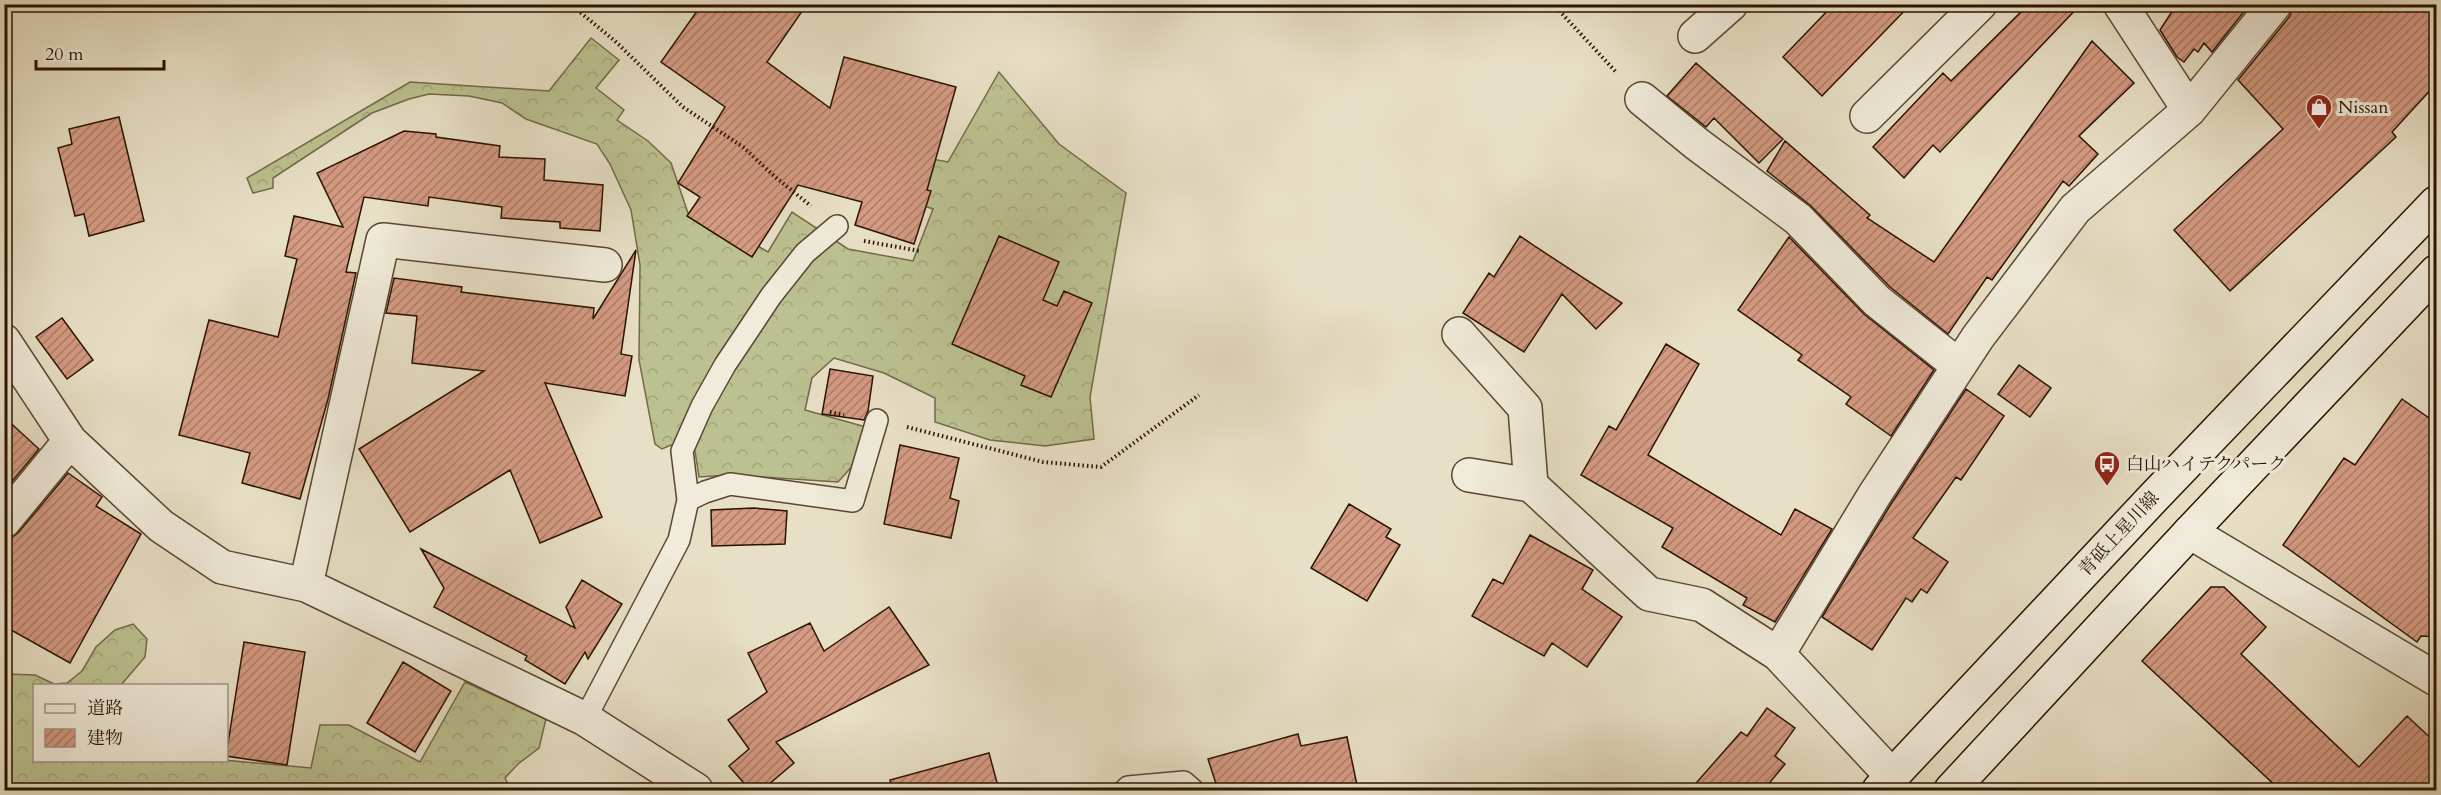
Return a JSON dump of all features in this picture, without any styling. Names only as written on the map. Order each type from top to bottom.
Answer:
[{"type":"street","points":[[1695,36],[1731,4]]},
{"type":"street","points":[[1867,116],[1980,4]]},
{"type":"street","points":[[2120,4],[2189,110]]},
{"type":"street","points":[[1778,654],[1875,494],[1978,337],[2075,209],[2189,110],[2275,4]]},
{"type":"street","points":[[1642,99],[1697,144],[1798,219],[1877,301],[1959,366]]},
{"type":"street","name":"青砥上星川線","points":[[1886,783],[2154,497],[2436,203]]},
{"type":"street","points":[[306,585],[383,240],[605,265]]},
{"type":"street","points":[[1951,790],[2190,532],[2436,272]]},
{"type":"street","points":[[1459,334],[1525,408],[1531,485]]},
{"type":"street","points":[[4,341],[70,441],[161,526],[222,567],[306,585],[585,719],[696,790]]},
{"type":"street","points":[[4,521],[70,441]]},
{"type":"street","points":[[1469,475],[1531,485],[1649,594],[1702,605],[1778,654],[1886,783]]},
{"type":"street","points":[[2190,532],[2436,679]]},
{"type":"lane","points":[[585,719],[679,540],[687,500],[682,451],[719,375],[771,296],[805,253],[837,226]]},
{"type":"lane","points":[[687,500],[730,484],[853,501],[877,420]]},
{"type":"lane","points":[[1125,790],[1128,787],[1184,782],[1193,790]]},
{"type":"path","points":[[570,4],[615,41],[683,107],[742,147],[774,176],[854,239],[920,251]]},
{"type":"path","points":[[1553,4],[1601,57]]},
{"type":"path","points":[[830,412],[877,420],[1043,462],[1101,467],[1199,395]]},
{"type":"green space","points":[[591,38],[619,60],[596,88],[624,110],[617,120],[648,141],[671,163],[688,213],[712,228],[719,222],[768,252],[792,212],[848,249],[913,261],[933,209],[916,203],[932,159],[948,162],[999,72],[1059,144],[1126,193],[1090,397],[1094,439],[1045,446],[990,440],[935,422],[935,398],[884,373],[834,358],[812,378],[805,410],[866,427],[855,463],[838,482],[729,475],[699,477],[695,451],[671,445],[662,449],[655,444],[639,360],[640,265],[631,210],[610,164],[597,144],[526,119],[502,103],[469,96],[429,94],[409,99],[372,113],[273,178],[273,188],[253,193],[247,178],[410,82],[549,91]]},
{"type":"green space","points":[[133,624],[147,639],[145,657],[122,684],[54,684],[67,683],[82,671],[96,647],[115,630]]},
{"type":"green space","points":[[5,674],[35,675],[54,684],[33,684],[33,762],[228,760],[311,768],[320,725],[349,725],[420,762],[465,682],[546,719],[539,748],[518,764],[505,778],[511,790],[5,790]]},
{"type":"building","points":[[702,4],[807,4],[767,62],[830,108],[844,57],[956,87],[927,190],[931,191],[914,244],[855,225],[862,202],[798,185],[752,257],[687,216],[700,197],[678,183],[725,107],[661,62]]},
{"type":"building","points":[[1834,4],[1911,4],[1822,96],[1783,57]]},
{"type":"building","points":[[2029,4],[2081,4],[1940,152],[1933,145],[1904,178],[1873,147],[1943,73],[1951,81]]},
{"type":"building","points":[[2169,4],[2250,4],[2212,52],[2204,43],[2198,52],[2194,49],[2184,62],[2177,57],[2160,30],[2173,10]]},
{"type":"building","points":[[2293,4],[2436,4],[2436,84],[2392,132],[2396,137],[2230,291],[2174,230],[2283,129],[2238,80],[2290,16]]},
{"type":"building","points":[[2092,41],[2134,83],[2079,136],[2098,154],[2069,186],[2063,181],[1992,280],[1987,277],[1948,334],[1890,287],[1811,206],[1767,171],[1785,141],[1870,215],[1867,218],[1934,262]]},
{"type":"building","points":[[1696,63],[1783,139],[1759,163],[1714,118],[1706,127],[1667,96]]},
{"type":"building","points":[[119,117],[144,221],[89,236],[84,214],[75,216],[58,148],[72,144],[69,129]]},
{"type":"building","points":[[404,131],[436,134],[436,137],[500,146],[499,157],[545,159],[544,180],[603,185],[600,231],[560,228],[560,222],[501,218],[502,207],[429,197],[428,206],[364,197],[346,272],[356,273],[328,399],[300,499],[242,483],[250,453],[179,435],[209,320],[278,337],[297,259],[285,256],[294,216],[343,227],[317,173]]},
{"type":"building","points":[[999,236],[1059,262],[1043,300],[1057,306],[1064,291],[1092,303],[1051,397],[1021,385],[1025,376],[952,344]]},
{"type":"building","points":[[1520,236],[1622,303],[1596,329],[1562,294],[1524,352],[1463,313],[1489,273],[1494,277]]},
{"type":"building","points":[[1789,237],[1864,314],[1934,370],[1891,436],[1846,404],[1851,397],[1798,360],[1802,355],[1738,310]]},
{"type":"building","points":[[636,250],[621,354],[632,356],[625,396],[545,383],[602,517],[540,543],[510,470],[410,532],[359,449],[484,371],[412,363],[417,316],[386,313],[394,278],[462,287],[461,292],[594,308],[593,319]]},
{"type":"building","points":[[62,318],[93,360],[67,379],[36,337]]},
{"type":"building","points":[[1666,344],[1699,364],[1648,455],[1781,535],[1795,509],[1832,529],[1775,622],[1743,605],[1747,598],[1662,547],[1673,528],[1581,475],[1609,426],[1616,430]]},
{"type":"building","points":[[2019,365],[2051,388],[2030,417],[1998,394]]},
{"type":"building","points":[[830,369],[873,376],[868,411],[864,420],[822,414]]},
{"type":"building","points":[[1966,389],[2004,416],[1961,480],[1956,477],[1913,538],[1948,562],[1927,593],[1921,589],[1912,602],[1906,598],[1872,650],[1822,617],[1891,504]]},
{"type":"building","points":[[2402,399],[2436,423],[2436,637],[2421,636],[2417,642],[2283,545],[2344,458],[2355,465]]},
{"type":"building","points":[[4,417],[39,449],[4,491]]},
{"type":"building","points":[[900,445],[959,458],[950,498],[959,501],[951,538],[884,524]]},
{"type":"building","points":[[68,473],[102,497],[96,506],[141,534],[70,663],[4,626],[4,539],[11,538],[18,533]]},
{"type":"building","points":[[1349,504],[1391,529],[1386,537],[1400,545],[1367,601],[1311,568]]},
{"type":"building","points":[[754,508],[787,511],[785,544],[712,546],[711,510]]},
{"type":"building","points":[[1530,535],[1593,570],[1582,589],[1622,617],[1587,667],[1552,643],[1544,656],[1472,616],[1493,579],[1503,584]]},
{"type":"building","points":[[421,549],[575,628],[566,607],[582,580],[622,604],[588,659],[585,652],[565,684],[525,660],[527,656],[434,607],[444,588]]},
{"type":"building","points":[[2211,587],[2224,587],[2266,627],[2241,654],[2359,767],[2407,716],[2436,743],[2436,790],[2280,790],[2142,661]]},
{"type":"building","points":[[889,607],[929,665],[776,742],[794,763],[762,790],[750,790],[729,766],[749,749],[728,720],[767,692],[748,653],[810,623],[824,651]]},
{"type":"building","points":[[244,642],[305,652],[287,765],[228,756]]},
{"type":"building","points":[[403,662],[451,691],[415,752],[367,723]]},
{"type":"building","points":[[1767,708],[1795,728],[1775,756],[1785,764],[1766,787],[1770,790],[1690,790],[1741,732],[1747,736]]},
{"type":"building","points":[[1298,734],[1301,746],[1347,737],[1358,790],[1218,790],[1208,759]]},
{"type":"building","points":[[989,753],[999,790],[892,790],[890,780]]},
{"type":"place","name":"Nissan","points":[[2319,130]]},
{"type":"place","name":"白山ハイテクパーク","points":[[2107,487]]}]
